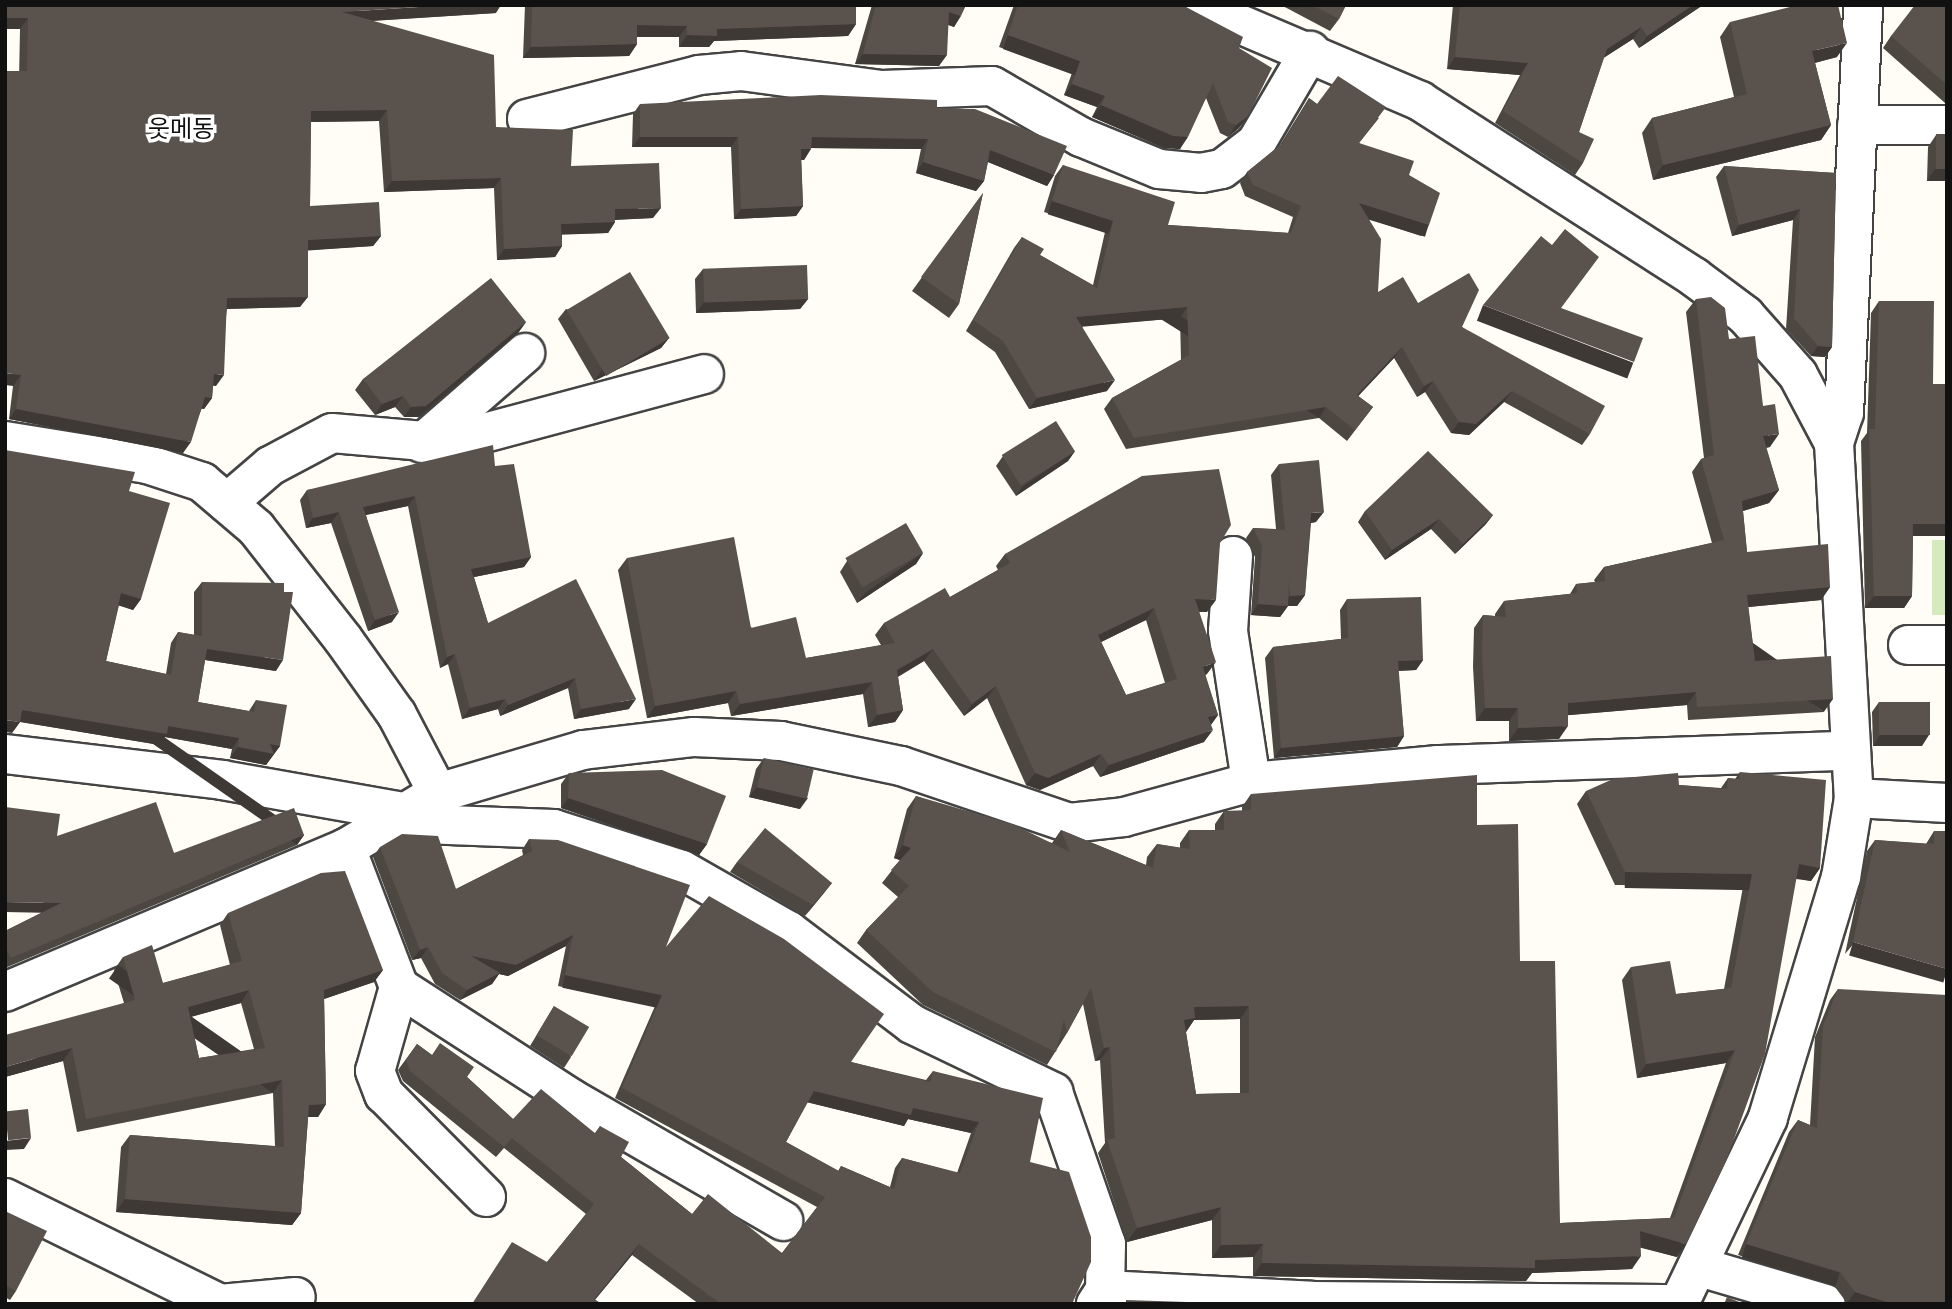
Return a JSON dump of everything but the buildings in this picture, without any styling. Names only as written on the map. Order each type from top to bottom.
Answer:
[{"type":"street","points":[[1195,5],[1310,51],[1420,101],[1745,314],[1798,374],[1834,443],[1842,492],[1848,751],[1854,798],[1841,877],[1801,1026],[1768,1118],[1700,1267],[1679,1304]]},
{"type":"street","points":[[1834,443],[1844,413],[1863,5]]},
{"type":"street","points":[[527,119],[699,75],[741,71],[882,90],[992,86],[1081,137],[1159,169],[1201,173],[1222,169],[1256,143],[1310,51]]},
{"type":"street","points":[[1857,125],[1947,125]]},
{"type":"street","points":[[422,443],[525,353]]},
{"type":"street","points":[[227,503],[300,448],[332,433],[422,443],[491,433],[704,374]]},
{"type":"street","points":[[5,441],[148,464],[202,482],[256,528],[343,639],[397,715],[414,810]]},
{"type":"street","points":[[1233,556],[1228,631],[1251,782]]},
{"type":"street","points":[[1908,645],[1947,645]]},
{"type":"street","points":[[5,992],[346,848],[414,810],[583,750],[694,737],[781,741],[901,766],[1069,823],[1124,817],[1251,782],[1438,765],[1848,751]]},
{"type":"street","points":[[5,754],[222,780],[554,829],[682,870],[789,931],[912,1024],[1053,1092],[1106,1244],[1101,1297],[1665,1304]]},
{"type":"street","points":[[1854,798],[1947,803]]},
{"type":"street","points":[[346,848],[400,987],[572,1099],[783,1221]]},
{"type":"street","points":[[400,987],[375,1071],[384,1094],[486,1197]]},
{"type":"street","points":[[5,1198],[220,1304],[296,1297]]},
{"type":"street","points":[[1700,1267],[1826,1304]]},
{"type":"green space","points":[[1932,540],[1947,540],[1947,615],[1932,615]]},
{"type":"district","name":"웃메동","points":[[181,127]]}]
